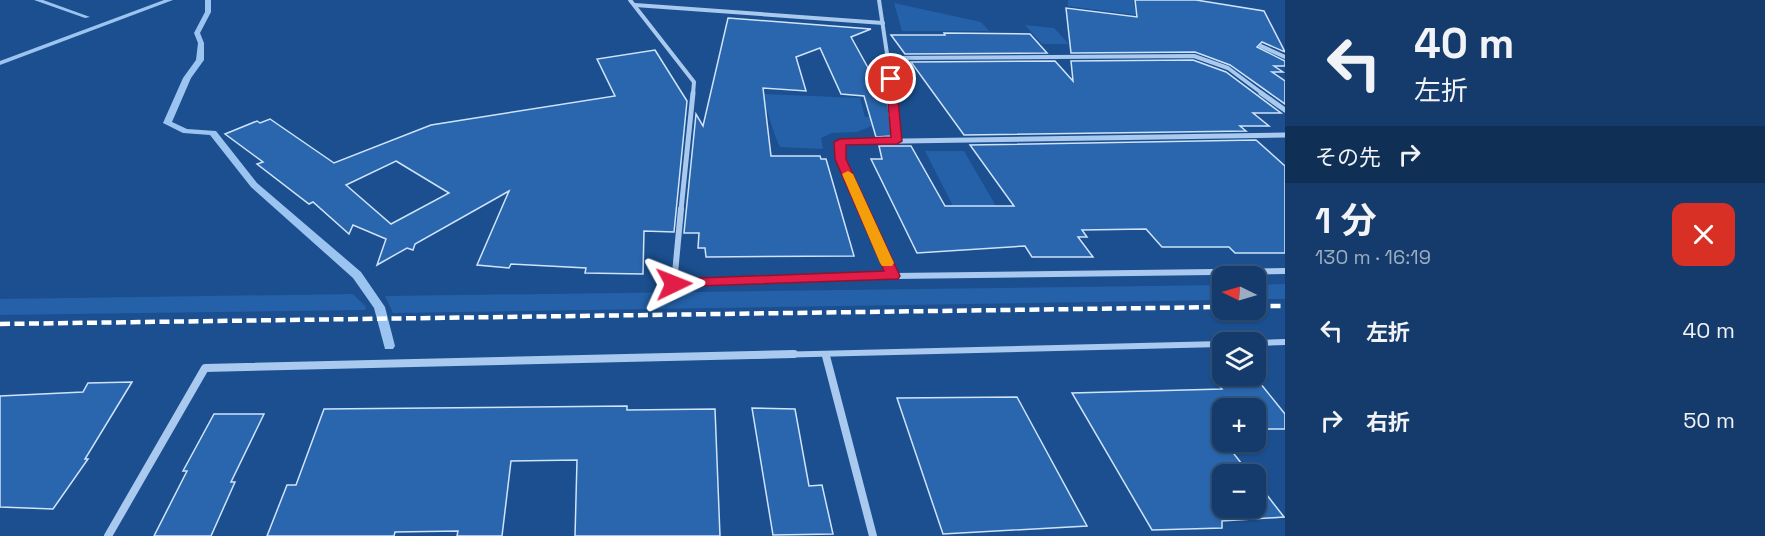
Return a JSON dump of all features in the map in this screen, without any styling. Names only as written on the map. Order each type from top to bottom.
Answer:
[{"type":"street","points":[[630,0],[694,82],[674,284],[893,276],[1285,271]]},
{"type":"street","points":[[879,0],[889,58],[897,141]]},
{"type":"street","points":[[635,4],[883,23]]},
{"type":"street","points":[[1261,46],[1285,57]]},
{"type":"street","points":[[889,58],[1194,56],[1228,68],[1285,110]]},
{"type":"street","points":[[893,276],[841,159],[840,142],[1285,135]]},
{"type":"street","points":[[1266,343],[1285,342]]},
{"type":"street","points":[[108,536],[205,368],[826,356],[1212,344]]},
{"type":"street","points":[[826,356],[873,536]]},
{"type":"shaded area","points":[[1068,0],[1133,0],[1136,15],[1068,6]]},
{"type":"shaded area","points":[[894,3],[981,22],[989,31],[902,31]]},
{"type":"shaded area","points":[[1025,25],[1054,28],[1069,44],[1042,44]]},
{"type":"shaded area","points":[[763,94],[860,98],[865,117],[885,117],[886,120],[857,132],[832,133],[821,138],[823,149],[780,147]]},
{"type":"shaded area","points":[[925,151],[964,151],[996,206],[953,206]]},
{"type":"shaded area","points":[[1285,284],[1285,299],[1266,299],[1266,285]]},
{"type":"shaded area","points":[[1212,285],[1212,300],[393,313],[385,296]]},
{"type":"shaded area","points":[[353,294],[366,307],[365,310],[0,315],[0,299]]},
{"type":"building","points":[[1135,0],[1196,0],[1264,11],[1285,52],[1262,42],[1257,47],[1285,61],[1285,66],[1274,66],[1283,72],[1272,72],[1285,81],[1285,104],[1230,65],[1195,52],[1071,53],[1066,8],[1137,17]]},
{"type":"building","points":[[728,18],[871,29],[851,37],[888,104],[892,136],[876,137],[864,96],[841,94],[820,48],[796,57],[806,91],[763,88],[771,156],[820,156],[821,159],[826,159],[854,256],[706,257],[705,248],[698,248],[699,233],[684,233],[696,114],[703,126]]},
{"type":"building","points":[[944,33],[1030,34],[1047,53],[905,54],[891,35],[945,35]]},
{"type":"building","points":[[655,50],[687,101],[674,232],[644,231],[643,274],[585,273],[586,268],[511,264],[509,268],[477,265],[509,191],[415,244],[413,250],[407,248],[377,265],[386,239],[353,225],[349,234],[313,202],[309,204],[257,164],[263,162],[225,134],[257,121],[260,123],[270,119],[334,163],[431,125],[615,96],[597,59]],"holes":[[[396,161],[449,193],[391,224],[346,185]]]},
{"type":"building","points":[[1193,60],[1226,72],[1281,113],[1253,113],[1269,126],[1240,126],[1246,131],[964,135],[911,62],[1055,61],[1073,81],[1071,61]]},
{"type":"building","points":[[1256,140],[1285,166],[1285,253],[1235,253],[1229,247],[1162,247],[1146,229],[1082,230],[1087,237],[1078,237],[1093,257],[1032,257],[1025,246],[917,253],[871,159],[882,159],[879,146],[911,146],[945,206],[1014,206],[970,145]]},
{"type":"building","points":[[132,382],[85,459],[88,459],[53,509],[0,507],[0,396],[83,392],[88,383]]},
{"type":"building","points":[[1220,386],[1262,386],[1285,414],[1285,429],[1266,429],[1266,398],[1212,398],[1212,452],[1232,452],[1242,464],[1212,464],[1212,518],[1266,518],[1266,494],[1284,517],[1222,521],[1222,528],[1152,530],[1072,393],[1222,389]]},
{"type":"building","points":[[1017,397],[1087,526],[943,534],[897,398]]},
{"type":"building","points":[[627,406],[627,410],[715,409],[720,536],[575,536],[577,460],[511,461],[502,536],[457,536],[458,531],[395,532],[394,536],[267,536],[287,485],[296,485],[324,409]]},
{"type":"building","points":[[752,408],[795,409],[809,486],[822,485],[833,534],[773,535]]},
{"type":"building","points":[[214,414],[264,414],[231,482],[235,482],[211,536],[154,536],[187,471],[183,471]]},
{"type":"waterway","points":[[37,0],[87,17]]},
{"type":"waterway","points":[[0,63],[170,0]]},
{"type":"waterway","points":[[208,0],[208,12],[197,33],[201,43],[200,60],[187,78],[167,123],[186,131],[213,133],[254,185],[357,275],[379,307],[389,346]]},
{"type":"railway","points":[[1266,306],[1285,306]]},
{"type":"railway","points":[[0,324],[1212,307]]},
{"type":"slow traffic","points":[[848,174],[887,263]]},
{"type":"route","points":[[674,284],[893,276],[841,159],[840,142],[897,141],[891,79]]}]
